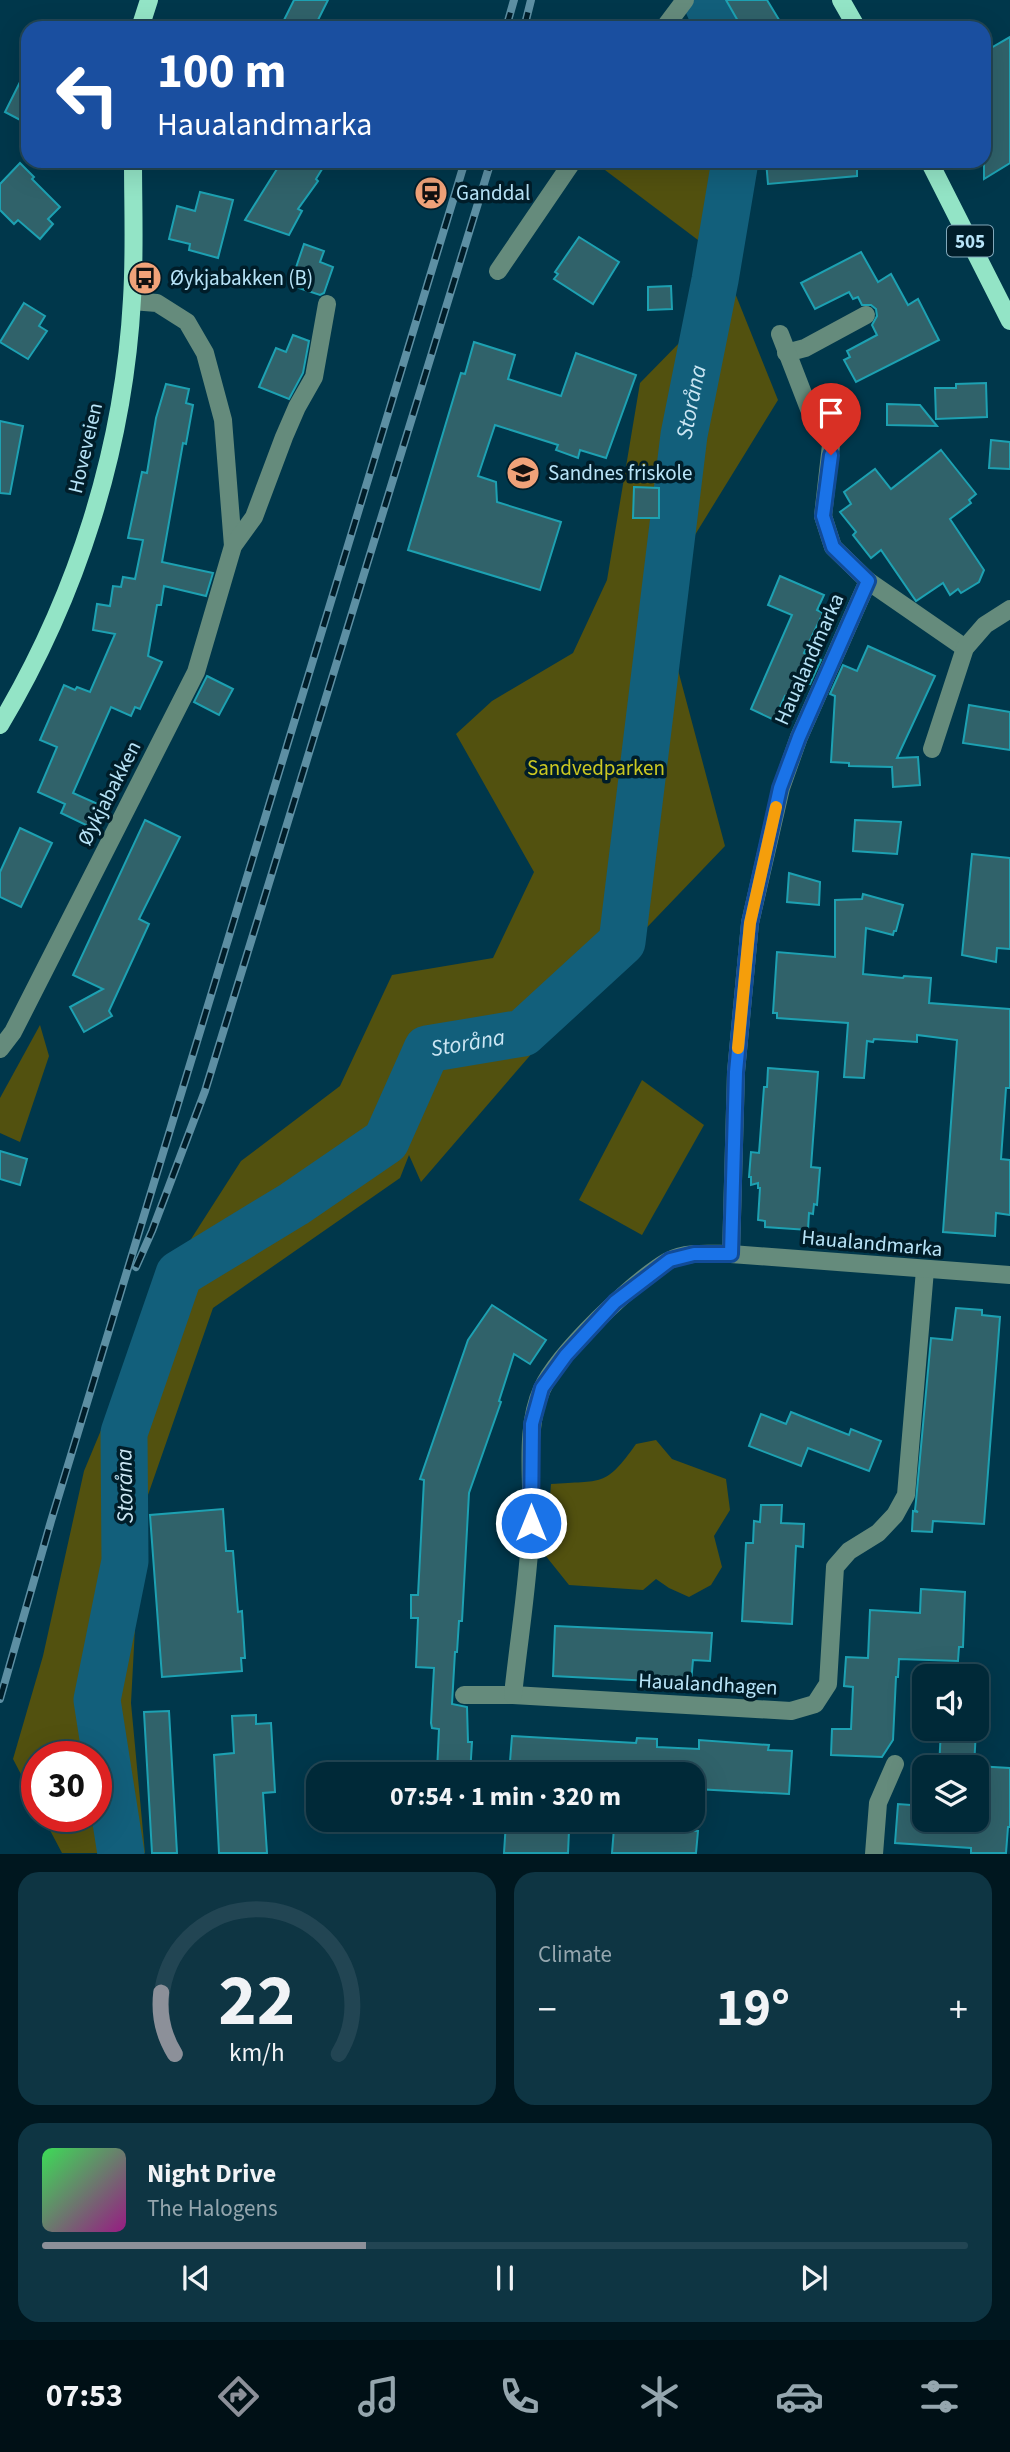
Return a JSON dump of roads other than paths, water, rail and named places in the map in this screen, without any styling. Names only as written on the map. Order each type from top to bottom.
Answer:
[{"type":"main road","points":[[142,21],[149,0]]},
{"type":"main road","points":[[841,0],[853,21]]},
{"type":"main road","name":"Hoveveien","points":[[0,725],[51,630],[78,562],[99,497],[114,435],[132,300],[133,168]]},
{"type":"main road","name":"505","points":[[933,168],[1010,321]]},
{"type":"street","points":[[669,21],[685,0]]},
{"type":"street","points":[[498,271],[568,168]]},
{"type":"street","name":"Øykjabakken","points":[[132,300],[157,303],[187,322],[205,353],[223,421],[233,546]]},
{"type":"street","name":"Øykjabakken","points":[[0,1049],[13,1032],[195,673],[233,546],[254,517],[284,437],[314,377],[327,304]]},
{"type":"street","points":[[786,353],[805,348],[866,315]]},
{"type":"street","name":"Haualandmarka","points":[[780,334],[809,409],[832,436],[823,516],[833,547],[868,581],[965,648]]},
{"type":"street","name":"Haualandmarka","points":[[731,1254],[736,1072],[750,923],[780,788],[799,737],[868,581]]},
{"type":"street","points":[[932,750],[965,648],[985,625],[1010,609]]},
{"type":"street","name":"Haualandmarka","points":[[513,1695],[531,1523],[532,1424],[542,1388],[566,1355],[615,1302],[670,1260],[694,1254],[731,1254],[1010,1275]]},
{"type":"street","name":"Haualandhagen","points":[[464,1695],[513,1695],[791,1711],[815,1704],[828,1684],[835,1567],[849,1551],[878,1533],[894,1515],[906,1494],[925,1270]]},
{"type":"street","points":[[874,1853],[878,1803],[895,1764]]},
{"type":"waterway","name":"Storåna","points":[[706,0],[715,21]]},
{"type":"waterway","name":"Storåna","points":[[121,1854],[97,1700],[125,1561],[124,1433],[179,1274],[294,1204],[386,1141],[427,1049],[523,1033],[622,942],[684,435],[734,168]]},
{"type":"railway","points":[[508,21],[514,0]]},
{"type":"railway","points":[[526,21],[531,0]]},
{"type":"railway","points":[[0,1699],[51,1521],[463,168]]},
{"type":"railway","points":[[136,1267],[205,1091],[489,168]]},
{"type":"place","name":"Ganddal","points":[[431,193]]},
{"type":"place","name":"Øykjabakken (B)","points":[[145,278]]},
{"type":"place","name":"Sandnes friskole","points":[[523,473]]},
{"type":"park label","name":"Sandvedparken","points":[[596,768]]}]
